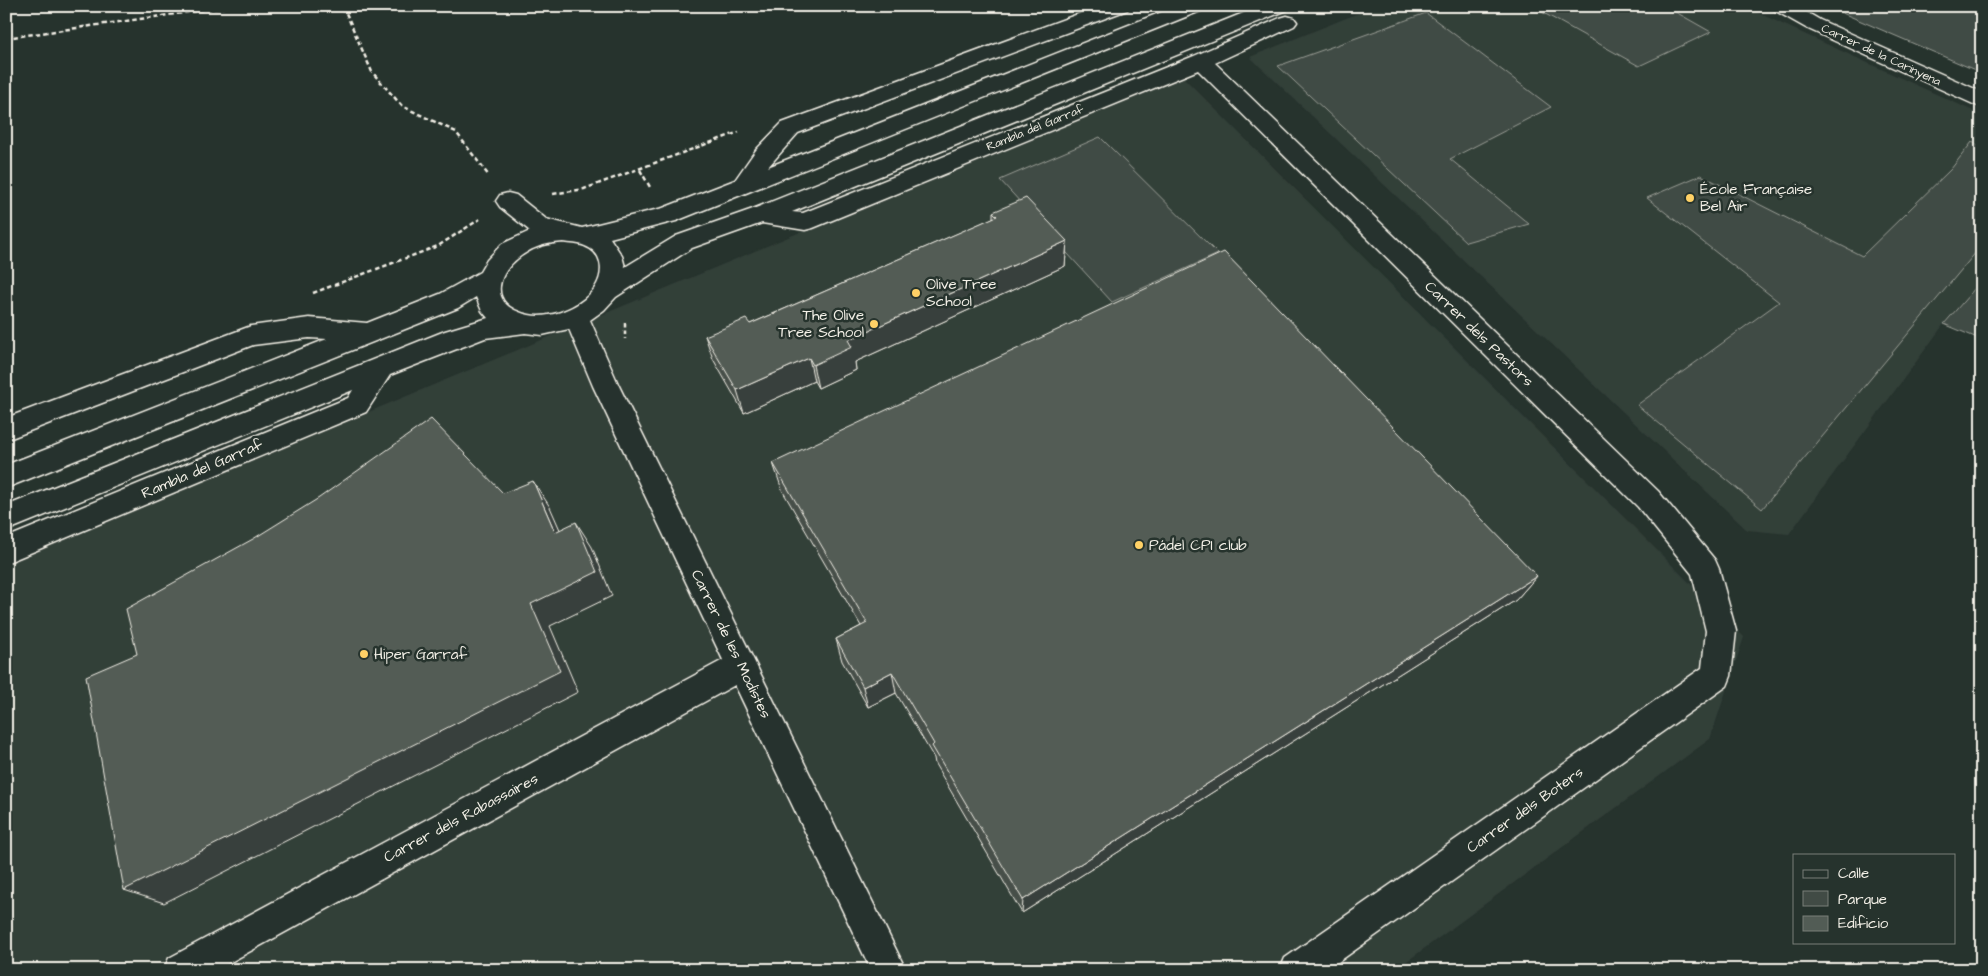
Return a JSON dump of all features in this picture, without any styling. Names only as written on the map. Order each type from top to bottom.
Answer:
[{"type":"street","points":[[744,184],[764,155],[790,128],[1120,6]]},
{"type":"street","points":[[6,477],[449,301],[492,272],[517,246],[537,237],[573,234],[668,215],[1196,6]]},
{"type":"street","name":"Rambla del Garraf","points":[[608,290],[684,242],[761,215],[1280,6]]},
{"type":"street","name":"Rambla del Garraf","points":[[761,215],[805,222],[1201,61],[1293,20],[1294,6]]},
{"type":"street","name":"Carrer de la Carinyena","points":[[1781,6],[1813,24],[1982,101]]},
{"type":"street","name":"Carrer dels Pastors","points":[[1201,61],[1648,499],[1705,569],[1721,631]]},
{"type":"street","points":[[508,201],[538,225],[600,243],[606,249],[613,263],[614,274],[608,290],[595,305],[576,317],[546,326],[524,324],[498,313],[489,300],[492,272],[508,228],[508,201]]},
{"type":"street","name":"Carrer de les Modistes","points":[[576,317],[606,386],[890,970]]},
{"type":"street","name":"Rambla del Garraf","points":[[6,519],[454,338],[485,328],[524,324]]},
{"type":"street","points":[[6,429],[250,336],[309,328],[371,332]]},
{"type":"street","name":"Rambla del Garraf","points":[[6,551],[357,405],[381,367]]},
{"type":"street","name":"Carrer dels Boters","points":[[1297,970],[1716,676],[1721,631]]},
{"type":"street","name":"Carrer dels Rabassaires","points":[[181,970],[742,666]]},
{"type":"path","points":[[6,38],[232,6]]},
{"type":"path","points":[[333,6],[346,13],[372,72],[402,106],[456,132],[508,201]]},
{"type":"shaded area","name":"École Française Bel Air","points":[[1376,6],[1743,6],[1982,115],[1982,280],[1944,324],[1789,534],[1747,530],[1250,57]]},
{"type":"shaded area","points":[[1180,74],[1744,637],[1710,739],[1395,970],[6,970],[6,563]]},
{"type":"green space","points":[[1531,6],[1665,6],[1711,32],[1639,66]]},
{"type":"green space","points":[[1826,6],[1982,6],[1982,73]]},
{"type":"green space","points":[[1426,13],[1551,107],[1450,159],[1529,224],[1466,242],[1278,66]]},
{"type":"green space","points":[[1100,137],[1218,254],[1112,302],[1000,180]]},
{"type":"green space","points":[[1972,142],[1982,147],[1982,245],[1762,509],[1637,405],[1779,302],[1647,198],[1701,175],[1862,256],[1951,169]]},
{"type":"green space","points":[[1982,280],[1982,340],[1944,324]]},
{"type":"building","points":[[1026,198],[1067,241],[848,340],[852,347],[813,365],[809,358],[737,390],[705,336],[746,319],[750,324],[997,216],[993,212]]},
{"type":"building","name":"Pádel CPI club","points":[[1224,252],[1537,576],[1023,900],[932,746],[934,744],[892,672],[863,687],[836,639],[867,623],[773,463]]},
{"type":"building","name":"Hiper Garraf","points":[[431,419],[503,493],[533,481],[555,532],[576,522],[597,572],[531,604],[560,671],[124,890],[86,676],[137,654],[126,609],[253,539],[319,498]]},
{"type":"place","name":"École Française Bel Air","points":[[1690,198]]},
{"type":"place","name":"Olive Tree School","points":[[916,293]]},
{"type":"place","name":"The Olive Tree School","points":[[874,324]]},
{"type":"place","name":"Pádel CPI club","points":[[1139,545]]},
{"type":"place","name":"Hiper Garraf","points":[[364,654]]}]
